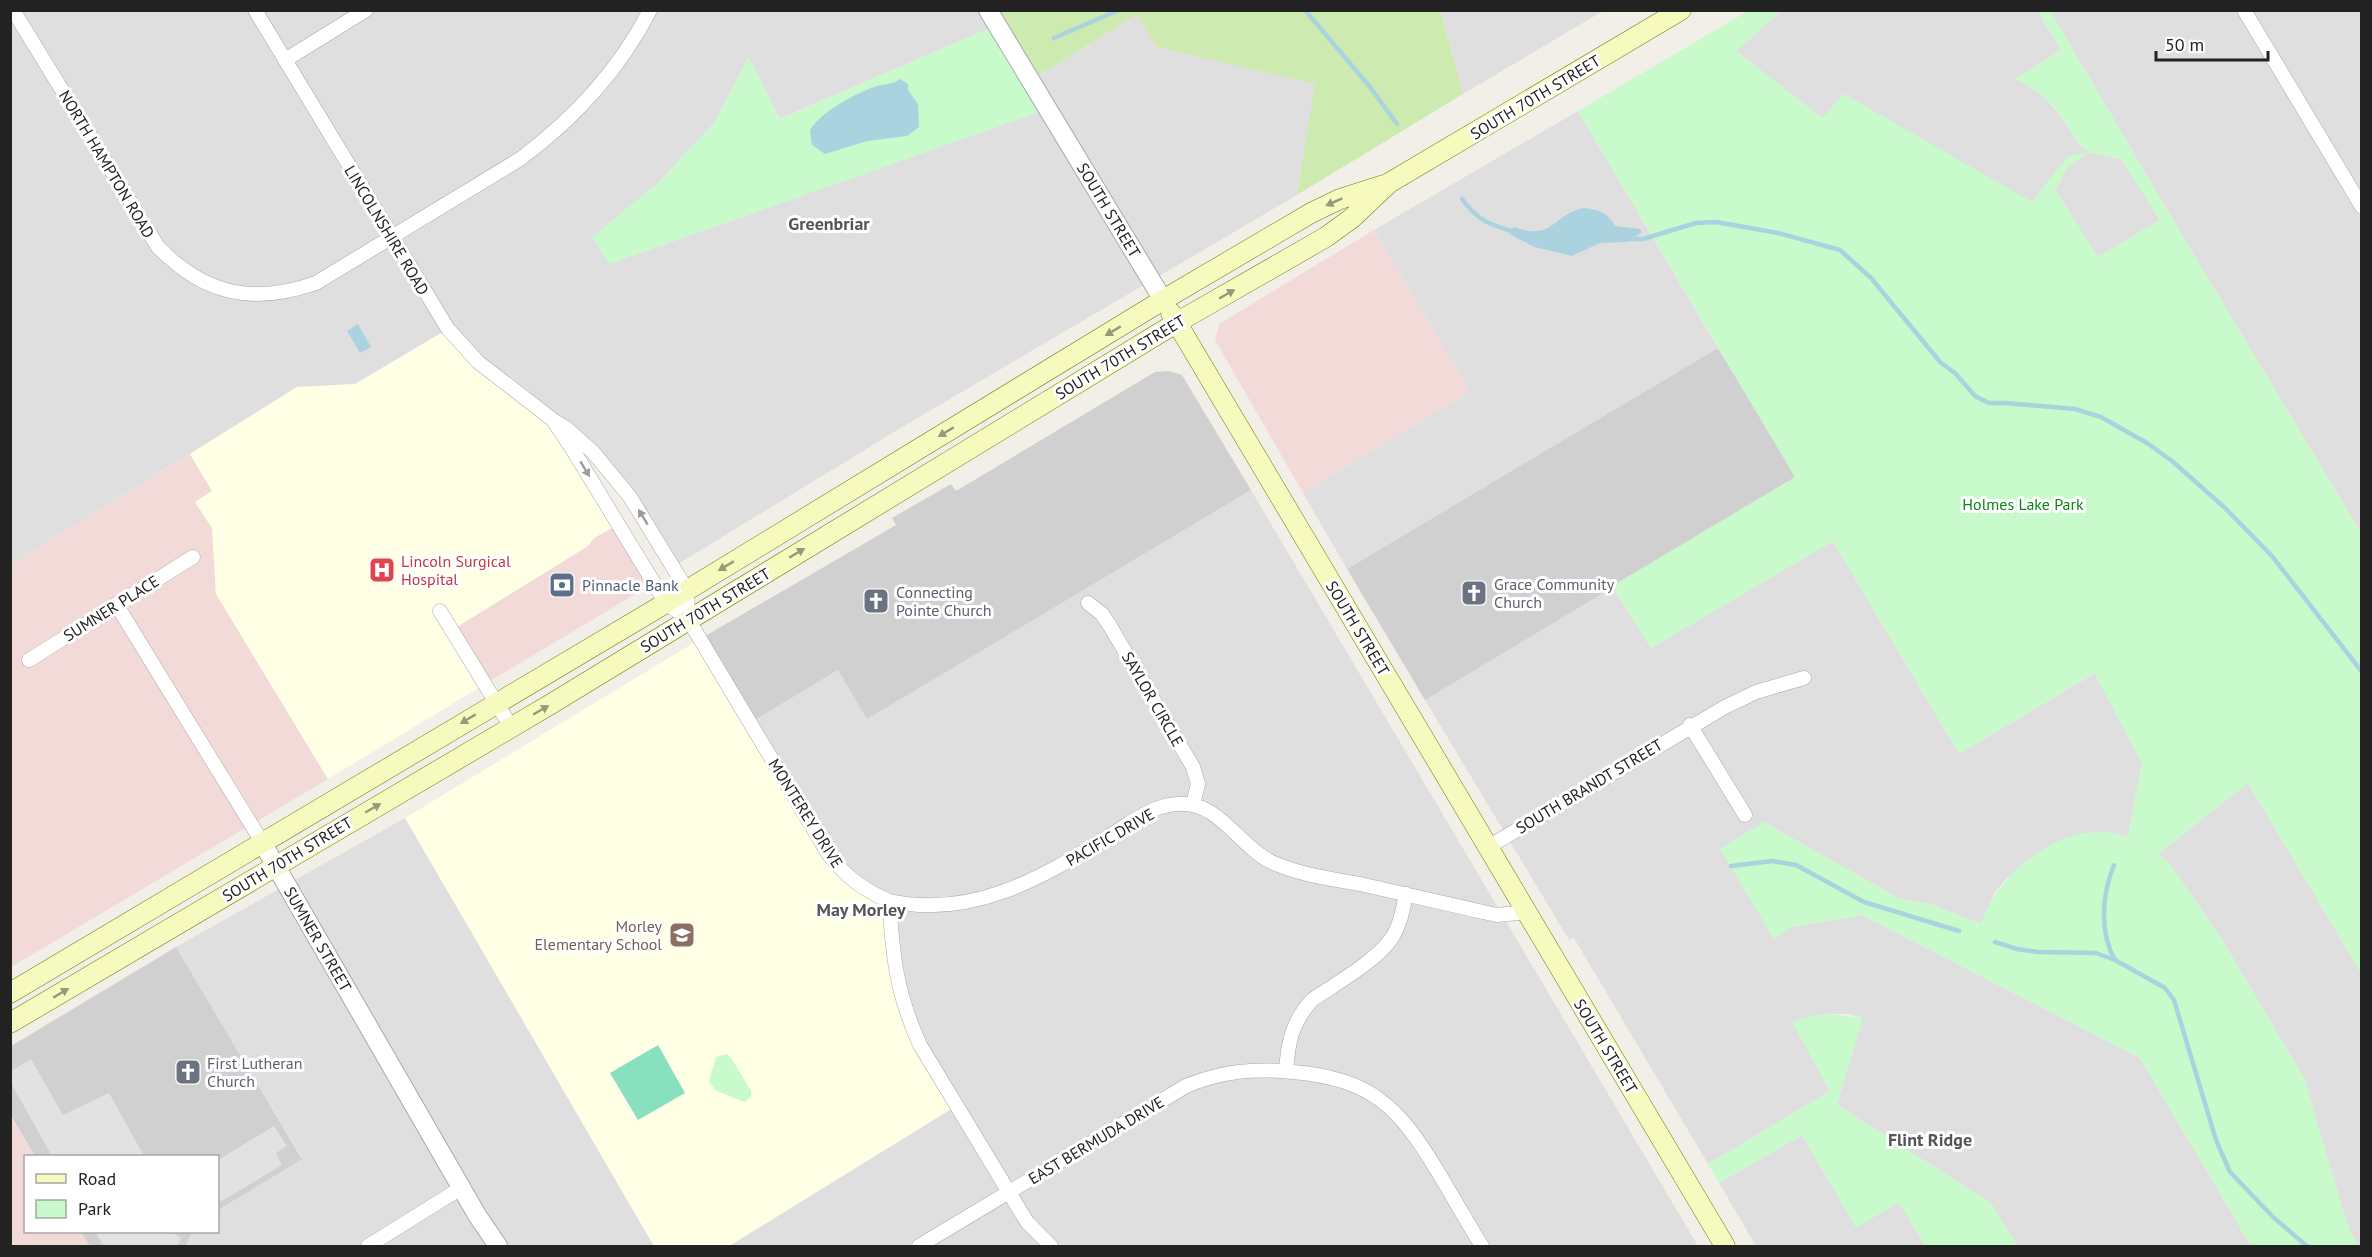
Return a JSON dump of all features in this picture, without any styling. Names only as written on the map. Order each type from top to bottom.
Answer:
[{"type":"main road","name":"SOUTH 70TH STREET","points":[[10,993],[666,603],[1163,300],[1311,213],[1340,199],[1389,183],[1680,10]]},
{"type":"main road","name":"SOUTH 70TH STREET","points":[[10,1023],[511,727],[1176,323],[1326,237],[1352,218],[1389,183]]},
{"type":"main road","name":"SOUTH STREET","points":[[1163,300],[1725,1246]]},
{"type":"street","name":"NORTH HAMPTON ROAD","points":[[13,10],[158,248],[190,276],[226,291],[250,295],[293,291],[316,283],[520,159],[548,138],[598,90],[622,58],[650,10]]},
{"type":"street","name":"LINCOLNSHIRE ROAD","points":[[255,10],[443,321],[461,346],[478,362],[566,428],[593,452],[616,477],[687,590]]},
{"type":"street","points":[[285,60],[366,10]]},
{"type":"street","name":"SOUTH STREET","points":[[988,10],[1163,300]]},
{"type":"street","points":[[2244,10],[2361,207]]},
{"type":"street","name":"LINCOLNSHIRE ROAD","points":[[553,420],[666,603],[688,619]]},
{"type":"street","name":"SUMNER PLACE","points":[[29,660],[193,557]]},
{"type":"street","points":[[687,590],[688,619]]},
{"type":"street","name":"SAYLOR CIRCLE","points":[[1088,603],[1102,614],[1110,626],[1193,767],[1197,784],[1193,804]]},
{"type":"street","name":"SUMNER STREET","points":[[116,604],[276,865],[461,1188],[498,1246]]},
{"type":"street","points":[[440,611],[511,727]]},
{"type":"street","name":"MONTEREY DRIVE","points":[[688,619],[829,855],[855,883],[889,900]]},
{"type":"street","name":"SOUTH BRANDT STREET","points":[[1488,847],[1690,725],[1756,692],[1804,678]]},
{"type":"street","points":[[1690,725],[1745,815]]},
{"type":"street","name":"PACIFIC DRIVE","points":[[889,900],[926,906],[964,902],[997,895],[1028,883],[1059,867],[1147,812],[1177,804],[1193,804]]},
{"type":"street","points":[[1193,804],[1219,817],[1244,843],[1274,864],[1292,870],[1497,915],[1527,912]]},
{"type":"street","points":[[1286,1071],[1288,1042],[1293,1025],[1303,1010],[1312,1000],[1380,952],[1392,939],[1399,923],[1406,894]]},
{"type":"street","points":[[889,900],[893,957],[898,984],[906,1015],[920,1045],[1027,1222],[1051,1246]]},
{"type":"street","name":"EAST BERMUDA DRIVE","points":[[919,1246],[1186,1086],[1229,1072],[1251,1070],[1318,1074],[1341,1079],[1363,1088],[1397,1113],[1416,1135],[1482,1246]]},
{"type":"street","points":[[368,1246],[461,1188]]},
{"type":"shaded area","points":[[1441,10],[1603,11],[1463,94]]},
{"type":"shaded area","points":[[11,11],[988,11],[997,25],[779,119],[748,58],[715,122],[660,181],[609,264],[1047,109],[1030,80],[1137,15],[1157,47],[1316,84],[1297,195],[909,423],[673,567],[616,477],[448,329],[355,384],[297,387],[11,565]]},
{"type":"shaded area","points":[[1781,11],[2038,11],[2061,50],[2016,79],[2045,98],[2060,115],[2078,143],[2089,152],[2121,159],[2160,220],[2098,257],[2055,190],[2068,167],[2088,153],[2068,157],[2032,203],[1844,95],[1822,118],[1736,51]]},
{"type":"shaded area","points":[[2050,11],[2361,11],[2361,533],[2186,242]]},
{"type":"shaded area","points":[[1578,111],[1718,348],[1347,569],[1303,493],[1470,391],[1374,230]]},
{"type":"shaded area","points":[[1374,230],[1470,391],[1303,493],[1215,340],[1219,324]]},
{"type":"shaded area","name":"Lincoln Surgical Hospital","points":[[448,329],[553,420],[619,524],[594,538],[588,546],[452,630],[485,684],[328,779],[216,594],[212,528],[195,502],[212,491],[190,454],[297,387],[355,384]]},
{"type":"shaded area","points":[[1718,348],[1796,477],[1425,700],[1347,569]]},
{"type":"shaded area","points":[[1168,371],[1182,375],[1251,490],[867,719],[838,670],[750,723],[700,639],[896,525],[892,518],[951,484],[956,491],[1155,372]]},
{"type":"shaded area","points":[[190,454],[212,491],[196,502],[212,528],[216,594],[328,779],[11,967],[11,565]]},
{"type":"shaded area","points":[[1251,490],[1698,1246],[729,1246],[956,1106],[920,1045],[855,883],[750,723],[838,670],[868,718]]},
{"type":"shaded area","points":[[619,524],[654,583],[485,684],[452,630]]},
{"type":"shaded area","points":[[1833,541],[1959,754],[2095,673],[2142,763],[2128,837],[2116,834],[2007,878],[1995,892],[1981,924],[1933,905],[1898,898],[1764,822],[1791,927],[1862,915],[2140,1058],[2251,1246],[2017,1246],[1991,1203],[1837,1105],[1862,1018],[1848,1014],[1811,1016],[1793,1022],[1830,1091],[1708,1164],[1574,938],[1569,940],[1425,700],[1612,586],[1651,648]]},
{"type":"shaded area","name":"Morley Elementary School","points":[[700,639],[829,855],[889,901],[898,984],[956,1106],[729,1246],[654,1246],[405,818]]},
{"type":"shaded area","points":[[2248,783],[2361,973],[2361,1246],[2351,1234],[2345,1217],[2304,1078],[2221,938],[2169,863],[2158,854]]},
{"type":"shaded area","points":[[405,818],[654,1246],[186,1246],[192,1233],[219,1233],[219,1209],[302,1158],[176,947]]},
{"type":"shaded area","points":[[176,947],[302,1159],[219,1209],[219,1155],[34,1155],[11,1116],[11,1046]]},
{"type":"shaded area","points":[[31,1059],[63,1115],[109,1093],[143,1155],[51,1155],[11,1083],[11,1071]]},
{"type":"shaded area","points":[[10,1116],[34,1155],[24,1155],[24,1233],[82,1233],[90,1246],[11,1246]]},
{"type":"shaded area","points":[[274,1126],[287,1146],[276,1153],[282,1165],[219,1202],[219,1159]]},
{"type":"shaded area","points":[[1802,1135],[1856,1227],[1899,1202],[1925,1246],[1756,1246],[1719,1183]]},
{"type":"shaded area","points":[[82,1233],[192,1233],[186,1246],[90,1246]]},
{"type":"shaded area","points":[[96,1233],[173,1233],[181,1238],[177,1246],[104,1246]]},
{"type":"green space","points":[[988,11],[1441,11],[1463,94],[1297,195],[1315,84],[1157,47],[1137,15],[1030,80]]},
{"type":"green space","name":"Holmes Lake Park","points":[[1748,11],[1781,11],[1736,51],[1822,118],[1844,94],[2032,202],[2068,156],[2089,152],[2076,139],[2050,103],[2015,79],[2061,50],[2038,11],[2050,11],[2361,533],[2361,973],[2248,783],[2158,854],[2169,863],[2221,938],[2304,1078],[2345,1217],[2351,1234],[2359,1246],[2251,1246],[2140,1058],[1862,915],[1791,927],[1774,939],[1720,849],[1764,822],[1898,898],[1933,905],[1981,924],[1988,907],[2011,875],[2042,850],[2077,835],[2096,832],[2128,837],[2142,763],[2094,673],[1959,754],[1833,541],[1651,648],[1612,586],[1795,477],[1578,111]],"holes":[[[2089,152],[2121,159],[2160,220],[2098,257],[2055,190],[2068,167]]]},
{"type":"green space","points":[[997,25],[1048,109],[609,264],[592,237],[660,181],[715,122],[749,57],[780,119]]},
{"type":"green space","points":[[1829,1014],[1863,1018],[1837,1105],[1991,1203],[2017,1246],[1925,1246],[1899,1202],[1856,1228],[1802,1135],[1719,1183],[1708,1164],[1830,1091],[1792,1022],[1811,1016]]},
{"type":"green space","points":[[658,1045],[685,1093],[638,1120],[610,1073]]},
{"type":"green space","points":[[727,1054],[751,1091],[751,1097],[744,1102],[715,1090],[709,1081],[716,1057]]},
{"type":"water","points":[[900,79],[908,84],[908,90],[918,104],[919,127],[907,136],[867,141],[825,154],[812,145],[810,130],[831,110],[859,93]]},
{"type":"water","points":[[1583,208],[1602,212],[1615,226],[1640,229],[1642,232],[1627,242],[1600,243],[1572,256],[1534,247],[1508,233],[1514,227],[1527,231],[1545,229],[1564,216]]},
{"type":"water","points":[[358,324],[371,347],[360,353],[347,331]]},
{"type":"waterway","points":[[1054,38],[1119,10]]},
{"type":"waterway","points":[[1305,10],[1370,87],[1397,124]]},
{"type":"waterway","points":[[1462,199],[1485,221],[1514,232]]},
{"type":"waterway","points":[[1627,239],[1643,239],[1696,223],[1716,222],[1778,233],[1840,250],[1871,278],[1940,362],[1955,373],[1975,396],[1989,403],[2075,409],[2101,417],[2147,443],[2172,461],[2224,507],[2272,556],[2362,672]]},
{"type":"waterway","points":[[1731,866],[1772,861],[1796,865],[1864,902],[1959,931]]},
{"type":"waterway","points":[[2114,865],[2107,888],[2104,925],[2115,960]]},
{"type":"waterway","points":[[1995,942],[2017,949],[2038,952],[2096,953],[2115,960],[2165,988],[2174,1000],[2216,1140],[2230,1172],[2274,1218],[2307,1246]]},
{"type":"place","name":"Lincoln Surgical Hospital","points":[[382,570]]},
{"type":"place","name":"Pinnacle Bank","points":[[562,585]]},
{"type":"place","name":"Grace Community Church","points":[[1474,593]]},
{"type":"place","name":"Connecting Pointe Church","points":[[876,601]]},
{"type":"place","name":"Morley Elementary School","points":[[682,935]]},
{"type":"place","name":"First Lutheran Church","points":[[188,1072]]},
{"type":"district","name":"Greenbriar","points":[[829,224]]},
{"type":"district","name":"May Morley","points":[[861,910]]},
{"type":"district","name":"Flint Ridge","points":[[1930,1140]]}]
